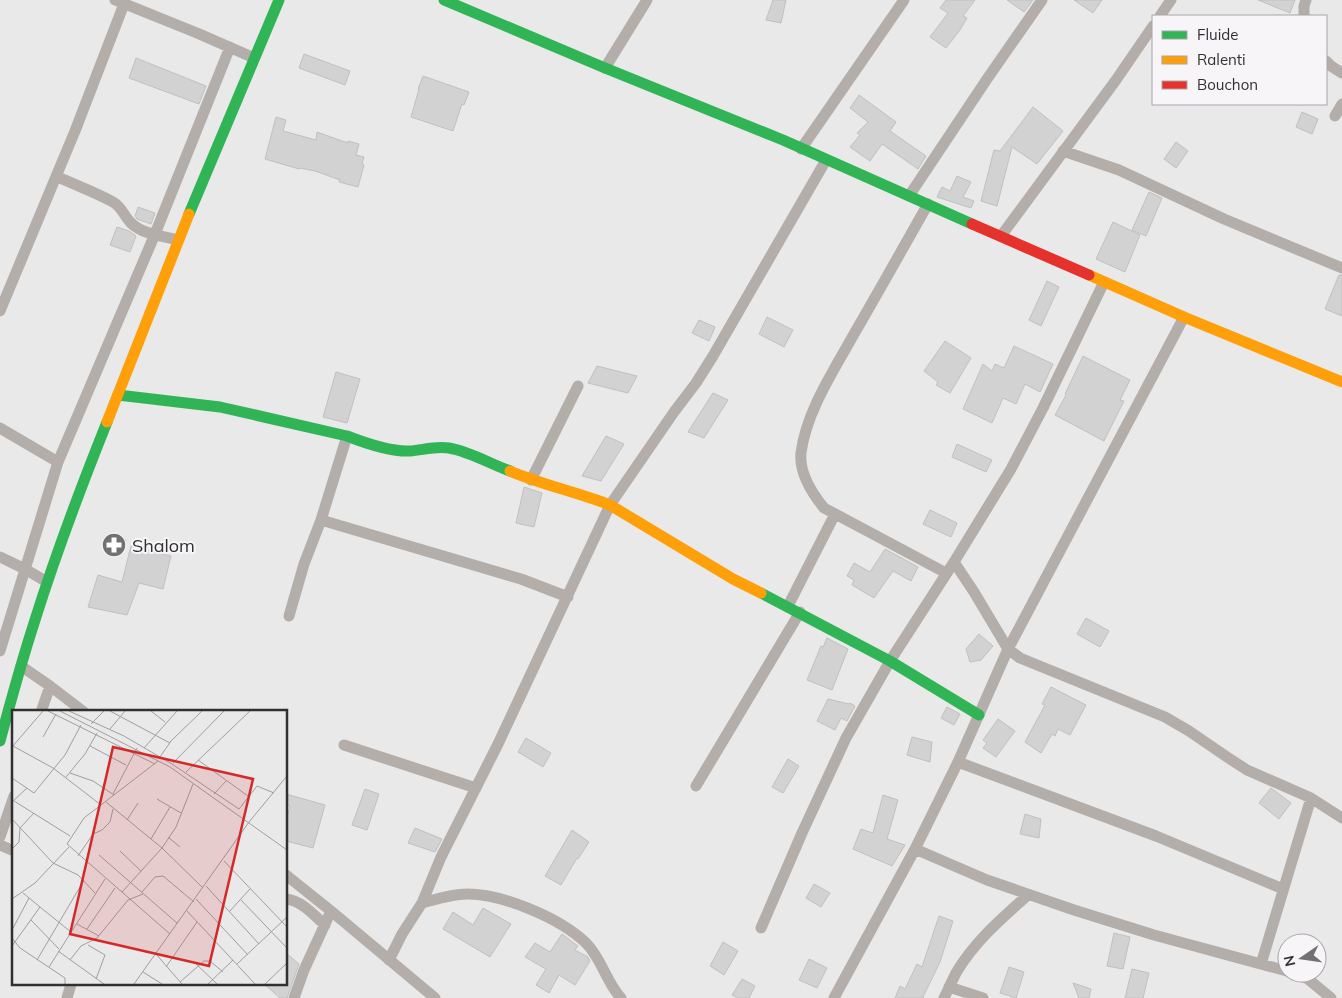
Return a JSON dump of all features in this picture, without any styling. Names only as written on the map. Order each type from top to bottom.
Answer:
[{"type":"main road","points":[[0,741],[21,666],[48,582],[118,395],[178,240],[280,0]]},
{"type":"main road","points":[[444,0],[783,140],[1184,317],[1341,381]]},
{"type":"main road","points":[[118,395],[220,407],[348,436],[399,451],[436,447],[449,448],[531,480],[589,497],[610,505],[733,578],[890,661],[979,715]]},
{"type":"street","points":[[605,68],[647,0]]},
{"type":"street","points":[[801,149],[904,0]]},
{"type":"street","points":[[909,196],[1042,0]]},
{"type":"street","points":[[1161,15],[1171,0]]},
{"type":"street","points":[[1304,15],[1306,0]]},
{"type":"street","points":[[0,311],[75,130],[120,2],[254,58]]},
{"type":"street","points":[[1000,236],[1116,80],[1152,27]]},
{"type":"street","points":[[0,651],[58,462],[155,234],[230,48]]},
{"type":"street","points":[[1327,62],[1342,74]]},
{"type":"street","points":[[1335,116],[1342,104]]},
{"type":"street","points":[[1063,151],[1119,170],[1224,219],[1342,268]]},
{"type":"street","points":[[389,960],[402,934],[422,903],[450,838],[568,597],[610,505],[713,356],[826,160]]},
{"type":"street","points":[[56,176],[115,203],[123,211],[129,222],[136,227],[178,240]]},
{"type":"street","points":[[928,204],[815,406],[805,434],[801,454],[802,471],[815,498],[824,508],[946,573]]},
{"type":"street","points":[[760,928],[836,759],[868,698],[1001,487],[1047,400],[1104,282]]},
{"type":"street","points":[[834,998],[915,849],[958,762],[1008,649],[1184,317]]},
{"type":"street","points":[[531,480],[578,386]]},
{"type":"street","points":[[0,428],[58,462]]},
{"type":"street","points":[[290,616],[304,564],[321,520],[348,436]]},
{"type":"street","points":[[788,606],[835,514]]},
{"type":"street","points":[[321,520],[521,579],[568,597]]},
{"type":"street","points":[[0,557],[48,582]]},
{"type":"street","points":[[954,562],[1008,649],[1020,658],[1165,717],[1247,770],[1311,798],[1342,818]]},
{"type":"street","points":[[696,786],[800,612]]},
{"type":"street","points":[[21,666],[81,710]]},
{"type":"street","points":[[43,710],[50,686]]},
{"type":"street","points":[[344,745],[476,788]]},
{"type":"street","points":[[958,762],[1156,836],[1283,889]]},
{"type":"street","points":[[1261,964],[1311,798]]},
{"type":"street","points":[[0,837],[12,802]]},
{"type":"street","points":[[0,845],[12,850]]},
{"type":"street","points":[[915,849],[987,880],[1028,895],[1154,936],[1277,968]]},
{"type":"street","points":[[288,877],[435,998]]},
{"type":"street","points":[[422,903],[445,897],[481,894],[516,904],[553,920],[586,943],[595,954],[614,990],[621,998]]},
{"type":"street","points":[[983,998],[947,993],[957,972],[978,944],[1001,919],[1028,895]]},
{"type":"street","points":[[288,899],[307,908],[325,925]]},
{"type":"street","points":[[294,998],[304,970],[331,911]]},
{"type":"street","points":[[1314,983],[1329,998]]},
{"type":"street","points":[[415,998],[420,987]]},
{"type":"building","points":[[773,0],[786,0],[781,23],[766,20]]},
{"type":"building","points":[[946,0],[975,0],[963,16],[967,18],[960,30],[946,48],[930,37],[948,13],[940,8]]},
{"type":"building","points":[[1007,0],[1033,0],[1024,12]]},
{"type":"building","points":[[1074,0],[1102,0],[1093,13]]},
{"type":"building","points":[[1258,0],[1295,0],[1290,13]]},
{"type":"building","points":[[304,54],[350,71],[345,85],[299,68]]},
{"type":"building","points":[[136,58],[206,86],[199,104],[129,78]]},
{"type":"building","points":[[423,76],[469,92],[464,105],[462,104],[453,131],[411,117]]},
{"type":"building","points":[[859,95],[896,122],[890,131],[926,156],[918,169],[882,144],[870,161],[850,147],[860,135],[857,133],[868,122],[850,108]]},
{"type":"building","points":[[1033,107],[1063,131],[1037,164],[1012,147],[997,206],[981,201],[994,150],[1000,151]]},
{"type":"building","points":[[1302,112],[1318,119],[1312,134],[1296,127]]},
{"type":"building","points":[[276,117],[286,120],[283,131],[316,140],[317,132],[348,143],[348,141],[359,144],[356,155],[364,157],[362,164],[364,165],[358,187],[339,182],[340,180],[315,171],[299,169],[265,159]]},
{"type":"building","points":[[1176,142],[1188,151],[1176,168],[1164,159]]},
{"type":"building","points":[[957,176],[971,182],[963,197],[974,201],[971,208],[937,197],[942,187],[950,191]]},
{"type":"building","points":[[1149,192],[1162,198],[1146,236],[1132,230]]},
{"type":"building","points":[[138,207],[155,213],[151,224],[137,219],[135,216]]},
{"type":"building","points":[[1113,222],[1140,235],[1125,272],[1096,259]]},
{"type":"building","points":[[117,227],[129,231],[136,236],[130,252],[110,245]]},
{"type":"building","points":[[1339,275],[1342,275],[1342,316],[1325,309]]},
{"type":"building","points":[[1047,281],[1059,287],[1041,326],[1029,320]]},
{"type":"building","points":[[767,317],[793,330],[784,347],[759,334]]},
{"type":"building","points":[[699,320],[715,327],[709,341],[692,333]]},
{"type":"building","points":[[945,341],[971,358],[950,393],[936,385],[938,382],[924,371]]},
{"type":"building","points":[[1014,346],[1053,364],[1040,392],[1025,384],[1016,404],[1003,398],[992,423],[963,409],[983,364],[992,371],[995,364],[1004,368]]},
{"type":"building","points":[[1083,356],[1130,380],[1120,400],[1124,401],[1104,441],[1055,415]]},
{"type":"building","points":[[597,366],[637,376],[628,393],[588,383]]},
{"type":"building","points":[[336,372],[360,379],[347,423],[323,417]]},
{"type":"building","points":[[713,393],[728,400],[704,438],[688,432]]},
{"type":"building","points":[[606,436],[624,444],[601,481],[582,476]]},
{"type":"building","points":[[957,444],[992,460],[986,472],[952,457]]},
{"type":"building","points":[[524,487],[542,493],[534,527],[516,523]]},
{"type":"building","points":[[930,510],[957,523],[951,537],[923,524]]},
{"type":"building","points":[[110,535],[126,540],[122,553],[106,548]]},
{"type":"building","points":[[131,546],[171,556],[163,589],[139,583],[127,615],[88,607],[98,575],[122,582]]},
{"type":"building","points":[[885,549],[918,567],[911,581],[893,571],[874,598],[852,585],[854,580],[847,576],[854,563],[870,572]]},
{"type":"building","points":[[1086,618],[1109,631],[1100,647],[1077,634]]},
{"type":"building","points":[[979,634],[993,646],[981,660],[970,662],[966,649]]},
{"type":"building","points":[[827,638],[848,649],[832,690],[807,680],[821,646],[823,647]]},
{"type":"building","points":[[1051,687],[1086,705],[1070,735],[1058,729],[1055,736],[1052,734],[1041,753],[1025,742],[1045,705],[1042,704]]},
{"type":"building","points":[[828,699],[850,703],[855,706],[847,721],[841,718],[835,730],[817,721]]},
{"type":"building","points":[[947,707],[960,714],[954,725],[941,718]]},
{"type":"building","points":[[998,719],[1015,731],[996,757],[983,748],[987,743],[983,740]]},
{"type":"building","points":[[912,737],[932,742],[930,762],[907,755]]},
{"type":"building","points":[[526,738],[551,753],[543,767],[518,752]]},
{"type":"building","points":[[788,759],[799,766],[783,793],[772,787]]},
{"type":"building","points":[[1271,788],[1291,803],[1279,819],[1259,803]]},
{"type":"building","points":[[365,789],[379,794],[367,830],[352,825]]},
{"type":"building","points":[[288,795],[325,805],[313,848],[288,842],[288,814],[290,806],[288,806]]},
{"type":"building","points":[[883,795],[898,800],[887,839],[905,845],[892,866],[853,849],[861,829],[873,833]]},
{"type":"building","points":[[1025,814],[1041,819],[1039,838],[1020,834]]},
{"type":"building","points":[[415,828],[442,839],[435,852],[408,843]]},
{"type":"building","points":[[572,830],[589,842],[561,885],[545,876]]},
{"type":"building","points":[[814,884],[830,893],[821,907],[806,898]]},
{"type":"building","points":[[483,908],[511,924],[490,957],[443,929],[453,912],[473,925]]},
{"type":"building","points":[[939,916],[953,921],[940,962],[924,998],[895,998],[900,986],[905,989],[917,964],[922,967]]},
{"type":"building","points":[[1114,933],[1130,937],[1123,969],[1107,966]]},
{"type":"building","points":[[562,934],[578,946],[575,950],[588,957],[590,961],[575,985],[559,975],[549,993],[536,985],[546,969],[525,957],[535,943],[550,952]]},
{"type":"building","points":[[723,942],[738,951],[724,975],[710,966]]},
{"type":"building","points":[[288,955],[299,964],[287,998],[280,998],[266,986],[288,986]]},
{"type":"building","points":[[809,959],[827,968],[817,988],[799,980]]},
{"type":"building","points":[[1009,967],[1024,972],[1016,998],[1000,993]]},
{"type":"building","points":[[1132,969],[1149,973],[1143,998],[1125,998]]},
{"type":"building","points":[[742,979],[755,986],[749,998],[738,998],[732,995]]},
{"type":"building","points":[[1073,983],[1091,989],[1089,998],[1079,998]]},
{"type":"traffic: fast","points":[[189,214],[279,0]]},
{"type":"traffic: fast","points":[[444,0],[783,140],[972,224]]},
{"type":"traffic: fast","points":[[118,395],[220,407],[347,436],[386,449],[410,451],[449,448],[472,455],[510,471]]},
{"type":"traffic: fast","points":[[0,741],[43,595],[69,520],[107,422]]},
{"type":"traffic: fast","points":[[761,593],[890,661],[979,715]]},
{"type":"traffic: slow","points":[[107,422],[189,214]]},
{"type":"traffic: slow","points":[[1089,275],[1184,317],[1342,382]]},
{"type":"traffic: slow","points":[[510,471],[610,505],[733,579],[761,593]]},
{"type":"traffic: jam","points":[[972,224],[1089,275]]},
{"type":"place","name":"Shalom","points":[[114,545]]}]
